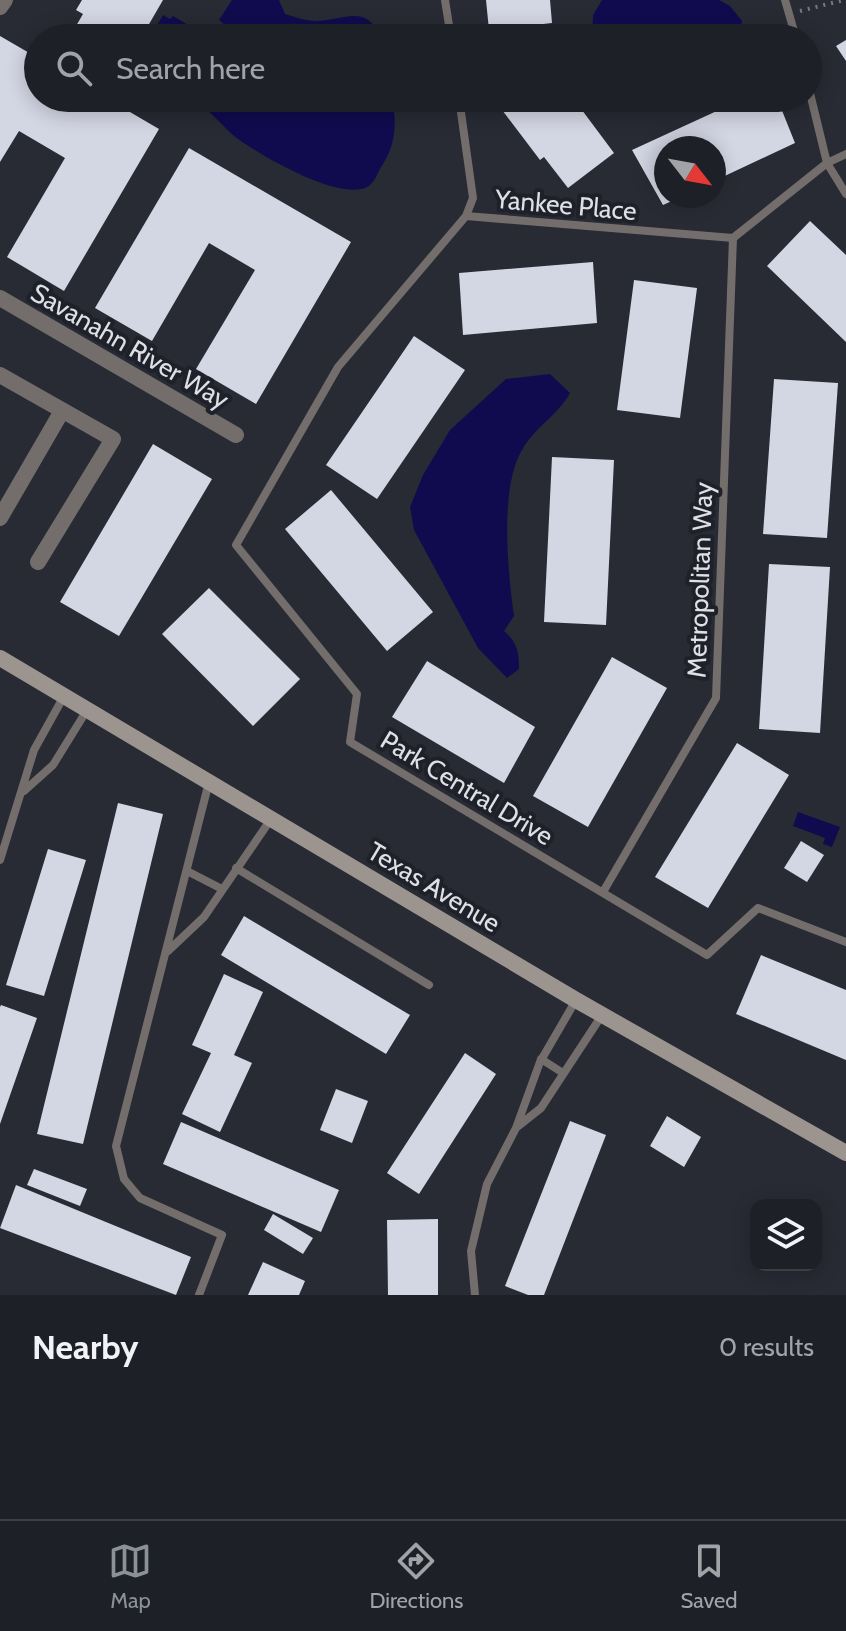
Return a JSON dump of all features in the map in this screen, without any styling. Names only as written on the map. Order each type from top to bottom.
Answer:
[{"type":"street","points":[[0,7],[5,0]]},
{"type":"street","name":"Savanahn River Way","points":[[0,298],[236,435]]},
{"type":"street","points":[[2,382],[113,439],[38,562]]},
{"type":"street","points":[[0,518],[62,411]]},
{"type":"street","name":"Texas Avenue","points":[[0,658],[576,1000],[846,1153]]},
{"type":"lane","points":[[445,0],[449,24]]},
{"type":"lane","points":[[785,0],[793,24]]},
{"type":"lane","points":[[461,112],[473,198],[466,216]]},
{"type":"lane","points":[[815,112],[827,163],[846,194]]},
{"type":"lane","points":[[733,238],[827,163],[846,154]]},
{"type":"lane","name":"Yankee Place","points":[[466,216],[733,238]]},
{"type":"lane","name":"Park Central Drive","points":[[466,216],[338,367],[236,545],[357,694],[350,742],[707,955],[758,908],[846,942]]},
{"type":"lane","name":"Metropolitan Way","points":[[603,892],[716,698],[733,238]]},
{"type":"lane","points":[[0,860],[34,750],[64,696]]},
{"type":"lane","points":[[23,792],[53,765],[87,710]]},
{"type":"lane","points":[[199,1295],[222,1235],[140,1198],[124,1179],[116,1146],[209,782]]},
{"type":"lane","points":[[167,952],[204,917],[271,819]]},
{"type":"lane","points":[[236,868],[429,985]]},
{"type":"lane","points":[[187,871],[222,889]]},
{"type":"lane","points":[[475,1295],[471,1251],[487,1184],[516,1128],[541,1059],[576,1000]]},
{"type":"lane","points":[[516,1128],[541,1108],[602,1015]]},
{"type":"lane","points":[[541,1059],[563,1073]]},
{"type":"path","points":[[790,13],[844,0]]},
{"type":"shaded area","points":[[232,0],[279,0],[285,14],[308,20],[354,16],[372,24],[224,24],[219,20]]},
{"type":"shaded area","points":[[602,0],[719,0],[730,6],[742,21],[742,24],[593,24],[593,15]]},
{"type":"shaded area","points":[[163,15],[170,19],[173,16],[186,24],[158,24]]},
{"type":"shaded area","points":[[209,112],[393,112],[395,126],[392,143],[374,180],[358,190],[341,189],[301,175],[234,136]]},
{"type":"shaded area","points":[[550,374],[570,393],[527,442],[510,486],[507,531],[514,616],[504,631],[516,648],[519,669],[507,678],[478,648],[414,530],[410,507],[423,475],[450,430],[506,379]]},
{"type":"shaded area","points":[[798,812],[840,827],[832,847],[823,844],[825,838],[793,826]]},
{"type":"building","points":[[82,0],[163,0],[149,24],[77,24],[83,14],[76,10]]},
{"type":"building","points":[[486,0],[550,0],[552,23],[488,24]]},
{"type":"building","points":[[0,36],[24,50],[24,112],[130,112],[159,129],[64,291],[7,257],[65,158],[19,131],[0,162]]},
{"type":"building","points":[[846,40],[846,61],[836,46]]},
{"type":"building","points":[[504,112],[583,112],[614,153],[568,188],[544,157],[540,160]]},
{"type":"building","points":[[715,112],[783,112],[795,143],[726,175],[726,136],[662,136]]},
{"type":"building","points":[[654,140],[654,189],[632,150]]},
{"type":"building","points":[[189,148],[351,242],[256,404],[196,369],[255,270],[209,243],[152,341],[95,308]]},
{"type":"building","points":[[810,221],[846,255],[846,342],[767,266]]},
{"type":"building","points":[[593,262],[597,323],[463,335],[459,273]]},
{"type":"building","points":[[634,280],[697,288],[680,418],[617,410]]},
{"type":"building","points":[[414,336],[465,370],[377,499],[326,465]]},
{"type":"building","points":[[774,379],[838,383],[827,538],[763,534]]},
{"type":"building","points":[[153,444],[212,479],[119,636],[60,602]]},
{"type":"building","points":[[552,457],[614,460],[606,625],[544,622]]},
{"type":"building","points":[[331,490],[433,612],[387,651],[285,529]]},
{"type":"building","points":[[769,564],[830,567],[820,733],[759,729]]},
{"type":"building","points":[[209,588],[300,679],[253,726],[162,634]]},
{"type":"building","points":[[612,657],[667,688],[588,827],[533,796]]},
{"type":"building","points":[[427,661],[535,727],[504,783],[392,717]]},
{"type":"building","points":[[737,743],[789,775],[708,908],[655,877]]},
{"type":"building","points":[[118,803],[163,814],[83,1144],[37,1134]]},
{"type":"building","points":[[801,841],[824,855],[807,882],[784,868]]},
{"type":"building","points":[[48,849],[86,860],[44,996],[6,985]]},
{"type":"building","points":[[244,916],[410,1015],[386,1054],[221,955]]},
{"type":"building","points":[[761,955],[846,990],[846,1060],[736,1014]]},
{"type":"building","points":[[224,974],[263,992],[234,1055],[252,1063],[220,1132],[182,1114],[211,1053],[192,1045]]},
{"type":"building","points":[[0,1007],[37,1018],[0,1124]]},
{"type":"building","points":[[465,1053],[496,1074],[419,1194],[387,1173]]},
{"type":"building","points":[[336,1089],[368,1101],[352,1143],[320,1130]]},
{"type":"building","points":[[667,1116],[701,1137],[684,1167],[650,1146]]},
{"type":"building","points":[[570,1121],[606,1135],[544,1295],[528,1295],[505,1286]]},
{"type":"building","points":[[181,1122],[339,1190],[321,1232],[163,1164]]},
{"type":"building","points":[[34,1169],[87,1189],[80,1206],[27,1185]]},
{"type":"building","points":[[16,1185],[191,1257],[176,1295],[0,1228]]},
{"type":"building","points":[[273,1214],[313,1238],[303,1254],[264,1230]]},
{"type":"building","points":[[438,1219],[438,1295],[388,1295],[387,1220]]},
{"type":"building","points":[[263,1262],[305,1281],[299,1295],[248,1295]]}]
